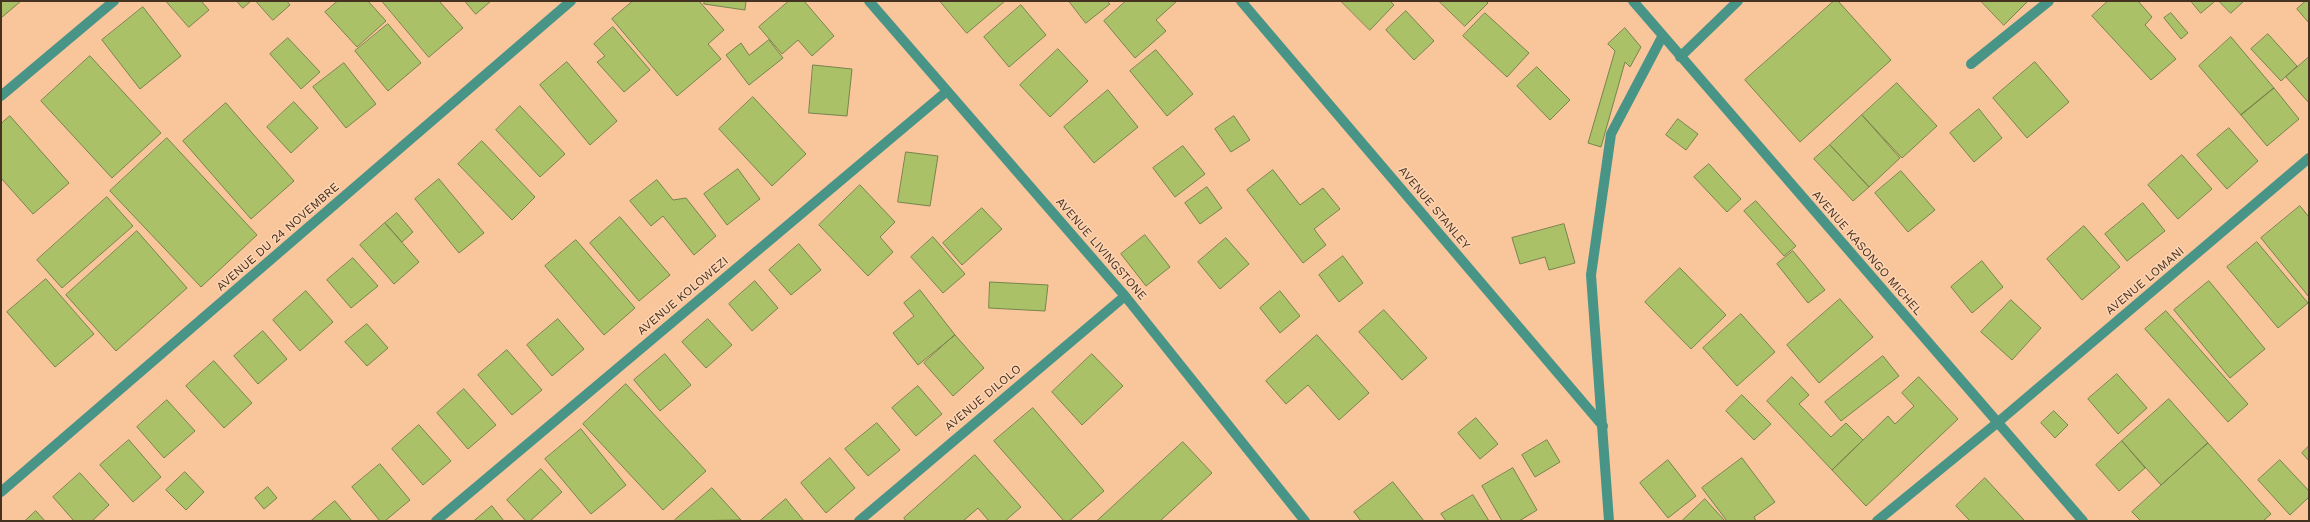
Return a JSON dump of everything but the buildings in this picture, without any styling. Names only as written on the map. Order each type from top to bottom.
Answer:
[{"type":"street","points":[[1,96],[114,1]]},
{"type":"street","name":"AVENUE DU 24 NOVEMBRE","points":[[1,492],[571,1]]},
{"type":"street","name":"AVENUE LIVINGSTONE","points":[[869,1],[946,92],[1125,296],[1303,520]]},
{"type":"street","name":"AVENUE KASONGO MICHEL","points":[[1633,1],[1662,37],[2083,521]]},
{"type":"street","points":[[1680,57],[1738,1]]},
{"type":"street","points":[[1971,64],[2049,1]]},
{"type":"street","name":"AVENUE STANLEY","points":[[1243,3],[1602,426]]},
{"type":"street","points":[[1609,521],[1591,275],[1611,134],[1662,37]]},
{"type":"street","name":"AVENUE KOLOWEZI","points":[[436,521],[946,92]]},
{"type":"street","name":"AVENUE LOMANI","points":[[1877,521],[1997,423],[2309,158]]},
{"type":"street","name":"AVENUE DILOLO","points":[[859,521],[1125,296]]}]
